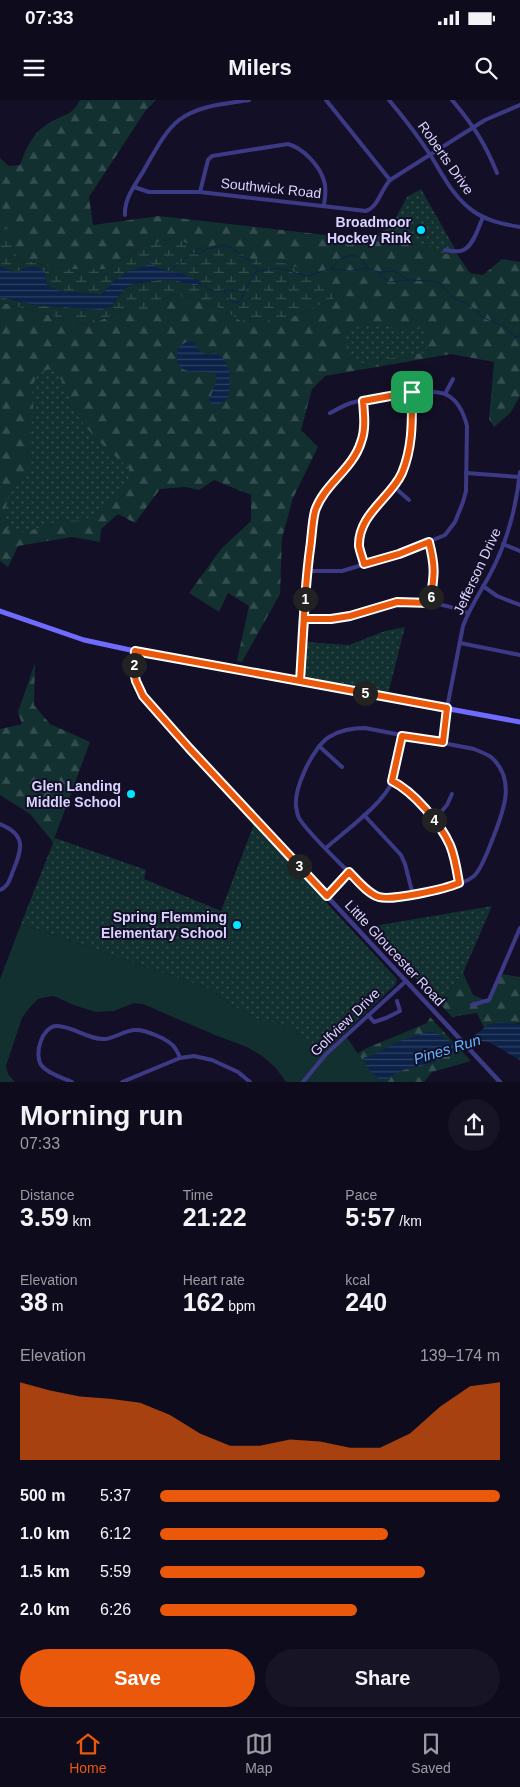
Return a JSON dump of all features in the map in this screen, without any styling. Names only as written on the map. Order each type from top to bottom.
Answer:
[{"type":"main road","points":[[0,611],[84,640],[135,651],[520,722]]},
{"type":"street","points":[[125,215],[126,204],[134,186],[163,139],[178,121],[199,109],[249,100]]},
{"type":"street","points":[[326,100],[390,180],[474,126],[520,105]]},
{"type":"street","name":"Roberts Drive","points":[[389,100],[415,132],[453,192],[464,203],[483,217],[520,227]]},
{"type":"street","points":[[452,100],[474,126],[498,173]]},
{"type":"street","points":[[200,192],[208,160],[212,156],[288,144],[294,145],[306,154],[322,175],[326,189],[324,205]]},
{"type":"street","name":"Southwick Road","points":[[134,186],[149,192],[200,192],[324,205],[360,211],[371,209],[375,206],[383,187],[390,180]]},
{"type":"street","points":[[445,250],[459,251],[465,249],[470,244],[483,217]]},
{"type":"street","points":[[444,394],[453,379]]},
{"type":"street","points":[[307,571],[342,571],[399,554],[445,535],[455,522],[464,502],[467,426],[458,405],[444,394],[430,391],[412,392],[349,403],[330,413]]},
{"type":"street","points":[[364,564],[359,546],[365,522],[401,475],[409,453],[412,427],[412,392]]},
{"type":"street","points":[[300,681],[307,571],[315,513],[320,499],[345,469],[362,442],[364,423],[363,401]]},
{"type":"street","name":"Jefferson Drive","points":[[443,742],[447,708],[463,626],[509,530],[520,472]]},
{"type":"street","points":[[466,473],[520,476]]},
{"type":"street","points":[[393,486],[409,500]]},
{"type":"street","points":[[429,542],[435,563],[430,603]]},
{"type":"street","points":[[503,544],[520,551]]},
{"type":"street","points":[[483,586],[497,596],[520,606]]},
{"type":"street","points":[[304,619],[331,619],[350,616],[397,602],[430,603],[468,614]]},
{"type":"street","points":[[460,643],[520,655]]},
{"type":"street","name":"Little Gloucester Road","points":[[135,651],[134,672],[143,696],[189,748],[500,1082]]},
{"type":"street","points":[[365,728],[443,742],[474,749],[490,756],[498,765],[505,778],[506,801],[479,868],[468,881],[448,888],[412,895],[381,898],[376,896],[349,872],[301,821],[296,810],[296,799],[305,771],[319,746],[327,738],[350,729],[365,728]]},
{"type":"street","points":[[326,848],[378,801],[392,781],[402,736]]},
{"type":"street","points":[[319,746],[342,767]]},
{"type":"street","points":[[392,781],[407,790],[434,820],[451,846],[459,883]]},
{"type":"street","points":[[434,820],[447,806],[452,794]]},
{"type":"street","points":[[364,815],[401,855],[412,895]]},
{"type":"street","points":[[0,824],[14,830],[21,844],[21,851],[8,883],[0,890]]},
{"type":"street","points":[[327,896],[349,872]]},
{"type":"street","points":[[472,1005],[489,1000],[494,992],[520,928]]},
{"type":"street","points":[[514,942],[520,943]]},
{"type":"street","name":"Golfview Drive","points":[[303,1082],[322,1059],[406,981]]},
{"type":"street","points":[[368,1015],[374,1022],[386,1018],[400,1011],[397,1002]]},
{"type":"street","points":[[72,1082],[44,1069],[38,1058],[38,1050],[42,1040],[49,1028],[53,1026],[68,1028],[98,1039],[110,1038],[133,1030],[140,1030],[171,1043],[180,1058]]},
{"type":"street","points":[[122,1082],[180,1058],[200,1056],[238,1072],[250,1082]]},
{"type":"green space","points":[[80,100],[156,100],[146,110],[89,197],[93,225],[159,216],[433,246],[437,253],[457,254],[470,273],[483,275],[502,259],[520,262],[520,396],[511,412],[494,427],[489,419],[494,362],[451,354],[325,376],[312,389],[301,430],[318,447],[293,498],[282,538],[280,594],[242,662],[237,661],[249,606],[228,593],[219,612],[189,593],[221,549],[251,521],[251,495],[214,480],[199,490],[185,487],[160,489],[135,523],[118,514],[101,529],[100,542],[72,537],[18,546],[8,567],[0,561],[0,302],[88,325],[131,308],[157,307],[160,300],[177,294],[220,308],[246,324],[294,316],[333,299],[335,291],[284,263],[251,259],[223,244],[198,249],[176,238],[145,245],[107,269],[64,269],[17,259],[12,240],[12,230],[4,228],[0,232],[0,158],[9,166],[20,165],[28,146],[38,131],[49,123],[70,113]]},
{"type":"green space","points":[[421,189],[457,254],[437,253],[432,246],[374,241],[376,234],[391,227],[407,197]]},
{"type":"green space","points":[[4,228],[12,230],[12,240],[17,259],[64,269],[107,269],[145,245],[176,238],[198,249],[223,244],[251,259],[284,263],[309,271],[335,291],[333,299],[294,316],[260,324],[246,324],[220,308],[177,294],[160,300],[157,307],[131,308],[88,325],[0,302],[0,297],[35,305],[83,308],[112,306],[122,291],[132,284],[175,280],[197,286],[199,281],[156,267],[115,280],[101,295],[56,290],[46,284],[45,272],[24,268],[16,273],[0,267],[0,232]]},
{"type":"green space","points":[[375,324],[405,330],[423,328],[428,352],[357,364],[348,355],[345,337],[357,327]]},
{"type":"green space","points":[[49,369],[60,378],[79,418],[102,444],[129,468],[129,476],[120,494],[87,519],[59,521],[24,532],[17,532],[5,527],[4,515],[10,489],[25,480],[28,468],[34,383],[37,377]]},
{"type":"green space","points":[[405,627],[388,694],[309,679],[304,673],[306,642],[349,645],[385,631]]},
{"type":"green space","points":[[35,663],[34,705],[50,724],[90,742],[53,842],[30,814],[0,795],[0,729],[22,724],[18,712]]},
{"type":"green space","name":"Spring Flemming Elementary School","points":[[254,824],[397,979],[396,984],[324,1053],[297,1031],[277,1022],[263,1022],[227,1002],[208,988],[21,924],[55,838],[146,870],[144,879],[221,911]]},
{"type":"green space","points":[[492,906],[463,973],[439,1003],[368,927]]},
{"type":"green space","points":[[21,924],[208,988],[227,1002],[263,1022],[277,1022],[297,1031],[326,1054],[345,1035],[366,1065],[379,1079],[378,1082],[286,1082],[275,1067],[247,1047],[143,1004],[134,1003],[114,1011],[96,1012],[52,996],[38,999],[22,1018],[6,1066],[8,1074],[15,1082],[0,1082],[0,979]]},
{"type":"green space","points":[[463,973],[473,995],[488,1001],[502,974],[520,977],[520,1023],[484,1028],[477,1013],[453,1018],[439,1003]]},
{"type":"green space","points":[[430,1017],[471,1061],[432,1072],[424,1082],[378,1082],[379,1079],[366,1066],[358,1053],[427,1023]]},
{"type":"water","points":[[151,264],[165,271],[178,272],[200,281],[197,286],[174,280],[132,284],[122,291],[112,306],[102,310],[35,305],[0,297],[0,267],[16,273],[24,268],[36,266],[45,272],[46,284],[56,290],[101,295],[115,280],[129,271]]},
{"type":"water","points":[[188,341],[195,343],[199,350],[210,355],[213,353],[219,355],[224,360],[230,382],[228,397],[225,402],[214,405],[209,402],[217,378],[215,373],[192,372],[178,364],[178,347]]},
{"type":"water","points":[[498,1022],[520,1024],[520,1060],[487,1042],[467,1041],[488,1025]]},
{"type":"water","name":"Pines Run","points":[[428,1032],[435,1032],[457,1046],[459,1050],[433,1063],[403,1070],[383,1081],[373,1074],[364,1060],[364,1057],[368,1057],[402,1040]]},
{"type":"waterway","points":[[169,272],[190,253],[199,254],[207,249],[223,246],[231,247],[242,257],[249,260],[258,270]]},
{"type":"waterway","points":[[332,268],[340,259],[352,255],[360,258],[367,268]]},
{"type":"waterway","points":[[224,291],[231,301],[237,303],[240,301],[254,273],[278,268],[307,276],[330,269],[350,271],[366,268],[379,272],[394,271],[408,280],[440,283],[453,298],[468,304],[484,318],[504,326],[515,337],[520,336]]},
{"type":"waterway","points":[[379,272],[389,282],[407,280]]},
{"type":"waterway","points":[[197,283],[215,292],[228,290],[243,292]]},
{"type":"place","name":"Broadmoor Hockey Rink","points":[[421,230]]},
{"type":"place","name":"Glen Landing Middle School","points":[[131,794]]},
{"type":"place","name":"Spring Flemming Elementary School","points":[[237,925]]},
{"type":"route","points":[[412,392],[363,401],[364,423],[362,442],[345,469],[320,499],[315,513],[307,571],[300,681],[135,651],[134,672],[143,696],[327,896],[349,872],[368,890],[381,898],[419,894],[448,888],[459,883],[451,846],[444,834],[407,790],[392,781],[402,736],[443,742],[447,708],[300,681],[304,619],[331,619],[350,616],[397,602],[430,603],[435,563],[429,542],[399,554],[364,564],[359,546],[365,522],[401,475],[409,453],[412,427],[412,392]]}]
